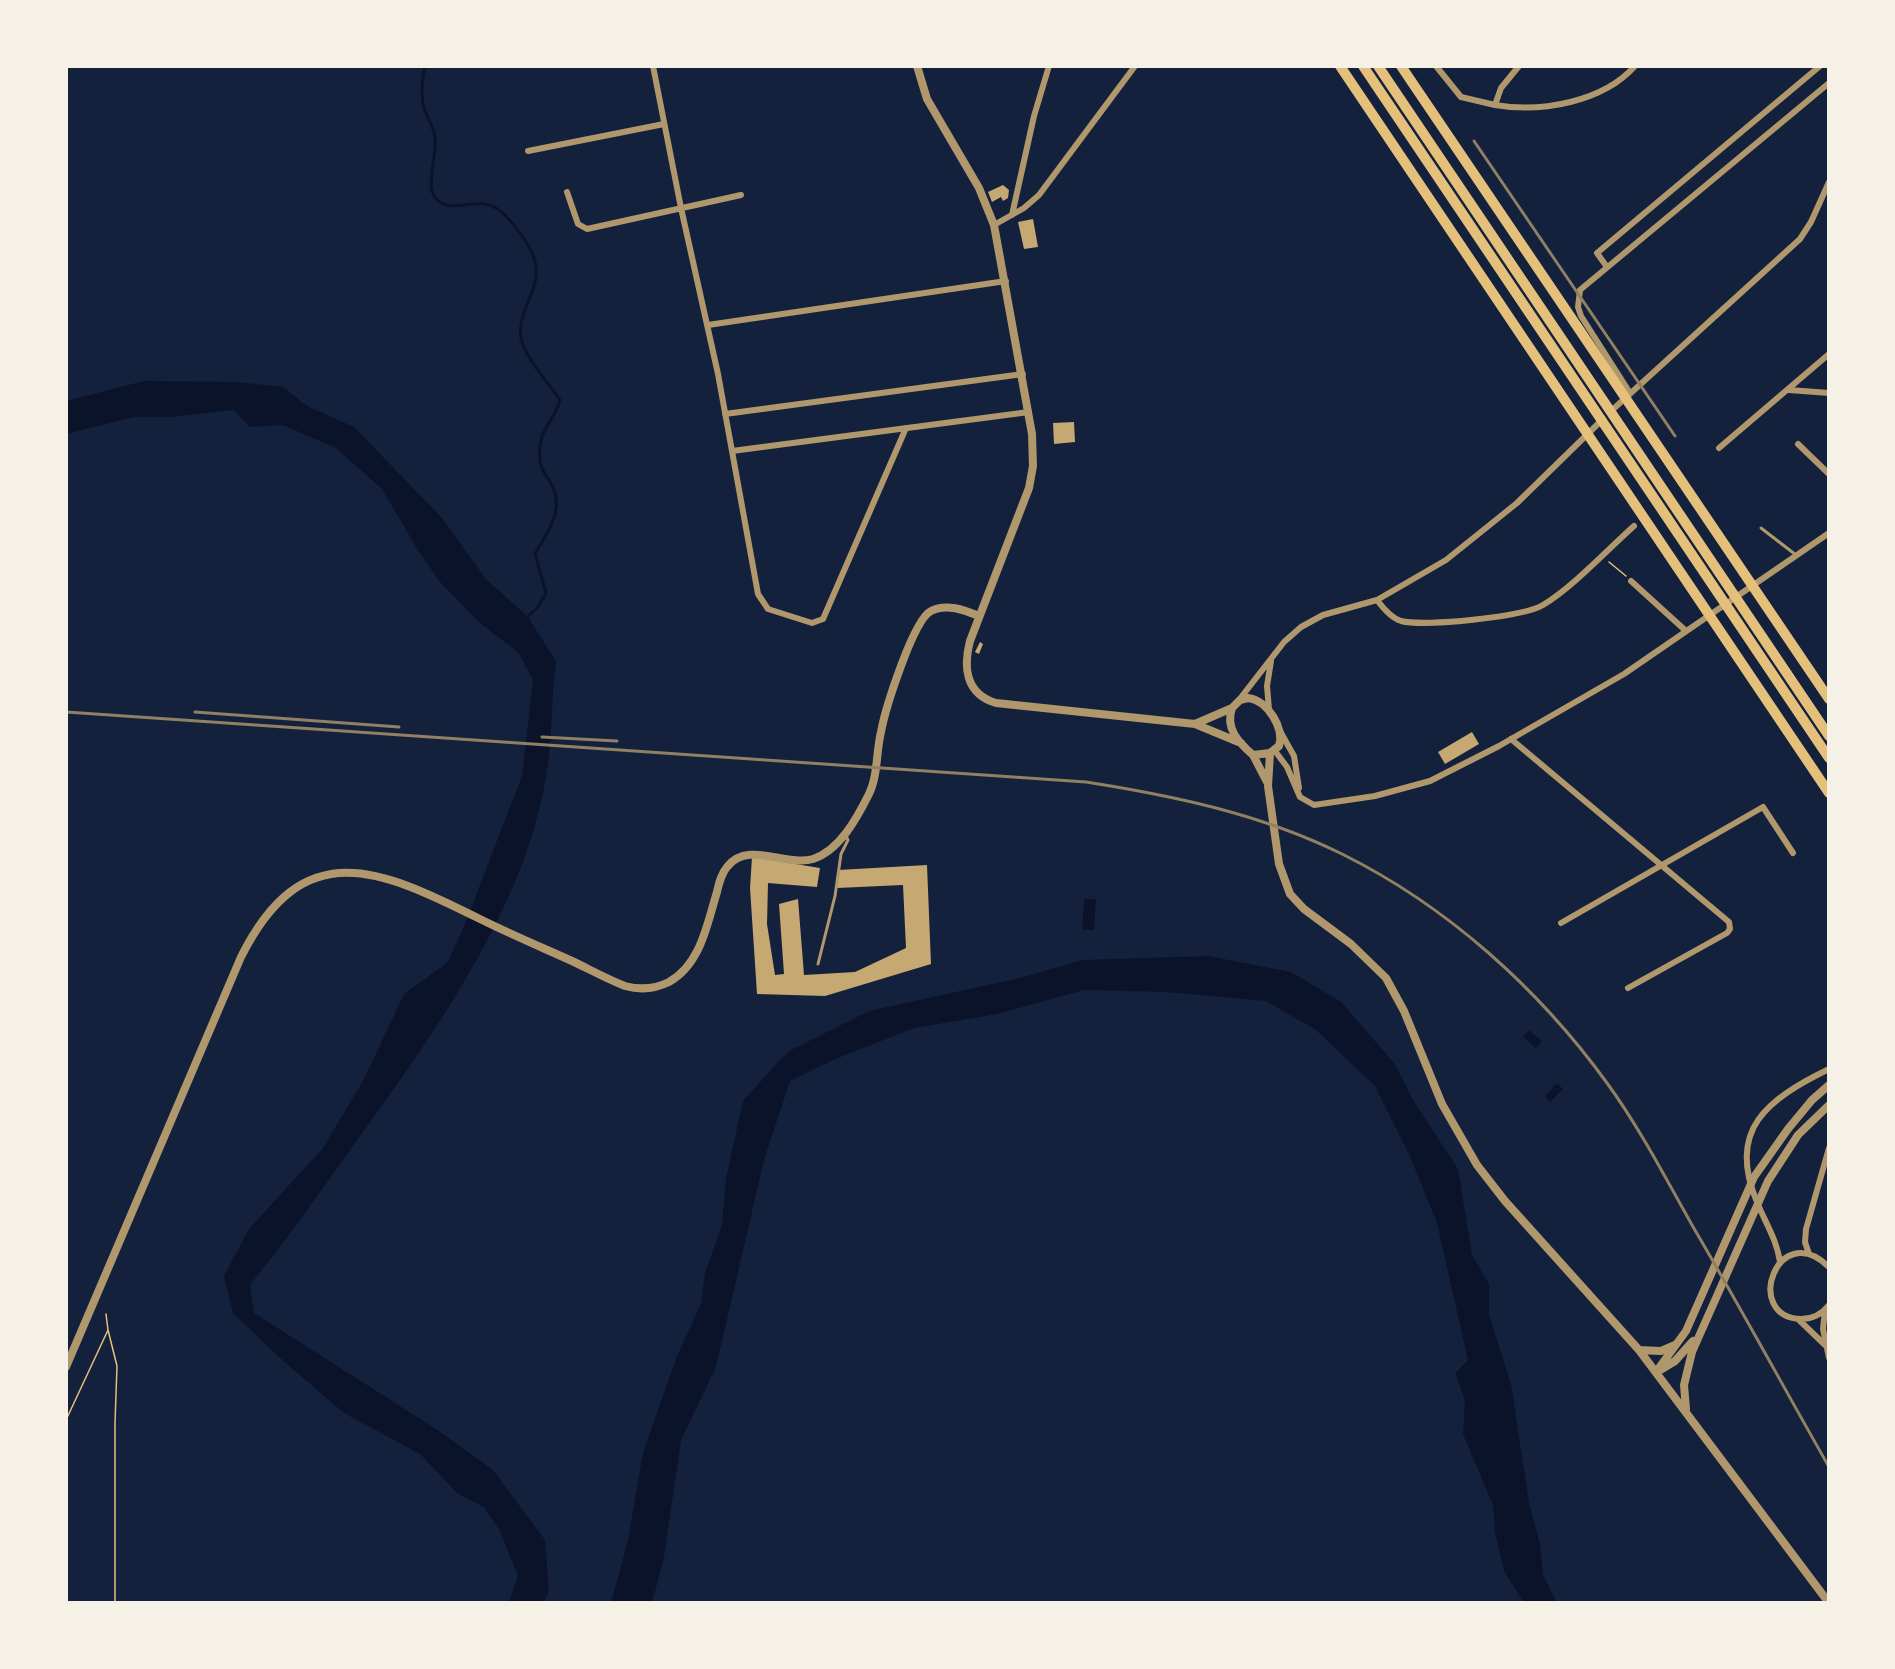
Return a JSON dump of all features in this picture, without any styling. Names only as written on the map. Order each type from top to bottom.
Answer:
[{"type":"highway","points":[[1340,66],[1829,793]]},
{"type":"highway","points":[[1363,66],[1829,758]]},
{"type":"highway","points":[[1378,66],[1829,736]]},
{"type":"highway","points":[[1401,66],[1829,699]]},
{"type":"street","points":[[653,66],[681,208],[708,326],[760,600],[774,613],[814,622],[825,616],[906,428]]},
{"type":"street","points":[[917,66],[927,99],[979,188],[994,225],[1023,374],[1033,450],[1030,484],[970,641],[966,665],[970,684],[982,698],[1004,705],[1195,724],[1241,743]]},
{"type":"street","points":[[1012,215],[1034,117],[1049,66]]},
{"type":"street","points":[[994,225],[1039,195],[1135,66]]},
{"type":"street","points":[[1436,66],[1461,96],[1495,105],[1522,108],[1564,101],[1601,91],[1620,80],[1635,66]]},
{"type":"street","points":[[1495,105],[1503,85],[1519,66]]},
{"type":"street","points":[[1607,267],[1597,253],[1821,66]]},
{"type":"street","points":[[1630,393],[1578,307],[1580,290],[1829,82]]},
{"type":"street","points":[[528,151],[664,124]]},
{"type":"street","points":[[1269,786],[1253,755],[1241,743],[1229,723],[1234,706],[1292,634],[1313,620],[1377,600],[1446,560],[1517,503],[1630,393],[1800,239],[1810,224],[1829,182]]},
{"type":"street","points":[[567,192],[578,224],[587,229],[741,195]]},
{"type":"street","points":[[708,326],[1006,281]]},
{"type":"street","points":[[1719,448],[1829,354]]},
{"type":"street","points":[[725,414],[1023,374]]},
{"type":"street","points":[[1789,390],[1829,393]]},
{"type":"street","points":[[732,451],[1029,412]]},
{"type":"street","points":[[1798,444],[1829,474]]},
{"type":"street","points":[[1377,600],[1392,616],[1408,622],[1452,621],[1528,611],[1547,602],[1634,525]]},
{"type":"street","points":[[1273,752],[1287,767],[1299,795],[1306,802],[1316,805],[1405,789],[1446,774],[1624,674],[1760,578],[1827,537]]},
{"type":"street","points":[[1631,581],[1686,630]]},
{"type":"street","points":[[66,1367],[241,957],[270,909],[284,895],[301,884],[320,877],[347,872],[388,878],[443,900],[625,986],[640,989],[658,987],[679,975],[695,956],[722,876],[732,862],[749,854],[799,860],[813,859],[831,848],[845,833],[872,788],[880,737],[899,674],[925,615],[935,609],[949,608],[979,616]]},
{"type":"street","points":[[1272,658],[1267,679],[1269,710],[1281,739],[1273,752],[1269,786],[1282,878],[1293,898],[1351,944],[1389,983],[1409,1022],[1436,1093],[1483,1173],[1639,1350],[1829,1603]]},
{"type":"street","points":[[1195,724],[1234,706],[1244,698],[1255,699],[1269,710]]},
{"type":"street","points":[[1278,729],[1287,740],[1294,756],[1299,795]]},
{"type":"street","points":[[1511,739],[1726,918],[1730,930],[1628,988]]},
{"type":"street","points":[[1253,755],[1273,752]]},
{"type":"street","points":[[1561,923],[1763,807],[1793,853]]},
{"type":"street","points":[[1780,1262],[1771,1232],[1749,1183],[1745,1167],[1751,1128],[1760,1116],[1793,1088],[1829,1069]]},
{"type":"street","points":[[1656,1372],[1679,1343],[1754,1177],[1788,1129],[1812,1100],[1829,1085]]},
{"type":"street","points":[[1687,1413],[1685,1376],[1698,1335],[1768,1181],[1798,1135],[1829,1105]]},
{"type":"street","points":[[1809,1254],[1805,1242],[1806,1229],[1829,1148]]},
{"type":"street","points":[[1825,1345],[1797,1319],[1779,1310],[1770,1291],[1770,1281],[1780,1262],[1798,1253],[1820,1258],[1829,1267]]},
{"type":"street","points":[[1797,1319],[1817,1316],[1827,1308]]},
{"type":"street","points":[[1827,1308],[1823,1329],[1829,1358]]},
{"type":"street","points":[[1656,1372],[1676,1361],[1698,1335]]},
{"type":"street","points":[[1639,1350],[1661,1351],[1679,1343]]},
{"type":"lane","points":[[1761,528],[1796,555]]},
{"type":"lane","points":[[818,964],[841,854],[848,840],[845,833]]},
{"type":"path","points":[[1601,555],[1631,581]]},
{"type":"path","points":[[106,1314],[117,1366],[115,1603]]},
{"type":"path","points":[[66,1420],[108,1330]]},
{"type":"water","points":[[144,381],[238,382],[283,387],[307,406],[354,427],[442,518],[486,579],[528,617],[556,661],[549,756],[540,805],[523,862],[491,933],[453,1000],[411,1064],[250,1285],[254,1313],[436,1429],[493,1470],[545,1540],[549,1591],[543,1603],[509,1603],[518,1576],[500,1531],[484,1507],[458,1494],[420,1454],[344,1413],[279,1357],[233,1313],[224,1276],[249,1229],[323,1148],[363,1081],[404,994],[447,963],[463,929],[522,776],[533,680],[518,652],[481,624],[440,582],[419,552],[382,489],[336,448],[283,425],[250,427],[234,410],[171,417],[134,417],[66,434],[66,401]]},
{"type":"water","points":[[1084,899],[1096,899],[1094,930],[1082,930]]},
{"type":"water","points":[[1208,956],[1291,972],[1341,1002],[1394,1063],[1415,1103],[1458,1169],[1472,1255],[1489,1284],[1489,1315],[1511,1384],[1529,1503],[1540,1544],[1543,1575],[1557,1603],[1524,1603],[1504,1571],[1495,1532],[1493,1505],[1463,1434],[1465,1400],[1455,1373],[1468,1360],[1437,1223],[1409,1154],[1375,1086],[1316,1030],[1266,1001],[1166,992],[1084,990],[997,1014],[914,1028],[833,1060],[790,1081],[764,1160],[716,1367],[681,1440],[664,1557],[652,1603],[611,1603],[628,1540],[643,1453],[677,1356],[701,1304],[705,1273],[722,1225],[726,1179],[743,1101],[778,1062],[789,1051],[869,1011],[1020,978],[1083,960]]},
{"type":"water","points":[[1529,1030],[1542,1041],[1536,1048],[1523,1037]]},
{"type":"water","points":[[1557,1083],[1563,1089],[1550,1102],[1545,1096]]},
{"type":"building","points":[[1003,185],[1009,190],[1008,198],[1003,201],[1001,197],[992,202],[988,192]]},
{"type":"building","points":[[1033,219],[1038,247],[1024,249],[1018,222]]},
{"type":"building","points":[[1074,422],[1075,442],[1054,444],[1053,423]]},
{"type":"building","points":[[980,642],[983,644],[979,654],[975,652]]},
{"type":"building","points":[[1472,732],[1479,744],[1445,764],[1438,752]]},
{"type":"building","points":[[752,857],[820,868],[817,887],[768,883],[767,924],[775,975],[784,974],[779,904],[798,899],[804,975],[855,972],[906,948],[903,885],[837,888],[838,870],[927,865],[931,964],[825,996],[757,994],[750,888]]},
{"type":"waterway","points":[[425,66],[422,100],[435,137],[431,186],[436,199],[450,206],[485,204],[497,209],[517,229],[535,260],[535,283],[523,315],[521,338],[532,361],[560,400],[543,434],[540,449],[541,467],[552,485],[557,504],[553,521],[535,554],[546,593],[538,607],[526,618]]},
{"type":"railway","points":[[1474,141],[1675,436]]},
{"type":"railway","points":[[66,712],[1086,782],[1217,808],[1311,840],[1381,875],[1418,898],[1454,925],[1521,983],[1580,1048],[1619,1100],[1641,1135],[1829,1467]]},
{"type":"railway","points":[[195,712],[399,727]]},
{"type":"railway","points":[[542,737],[617,741]]}]
